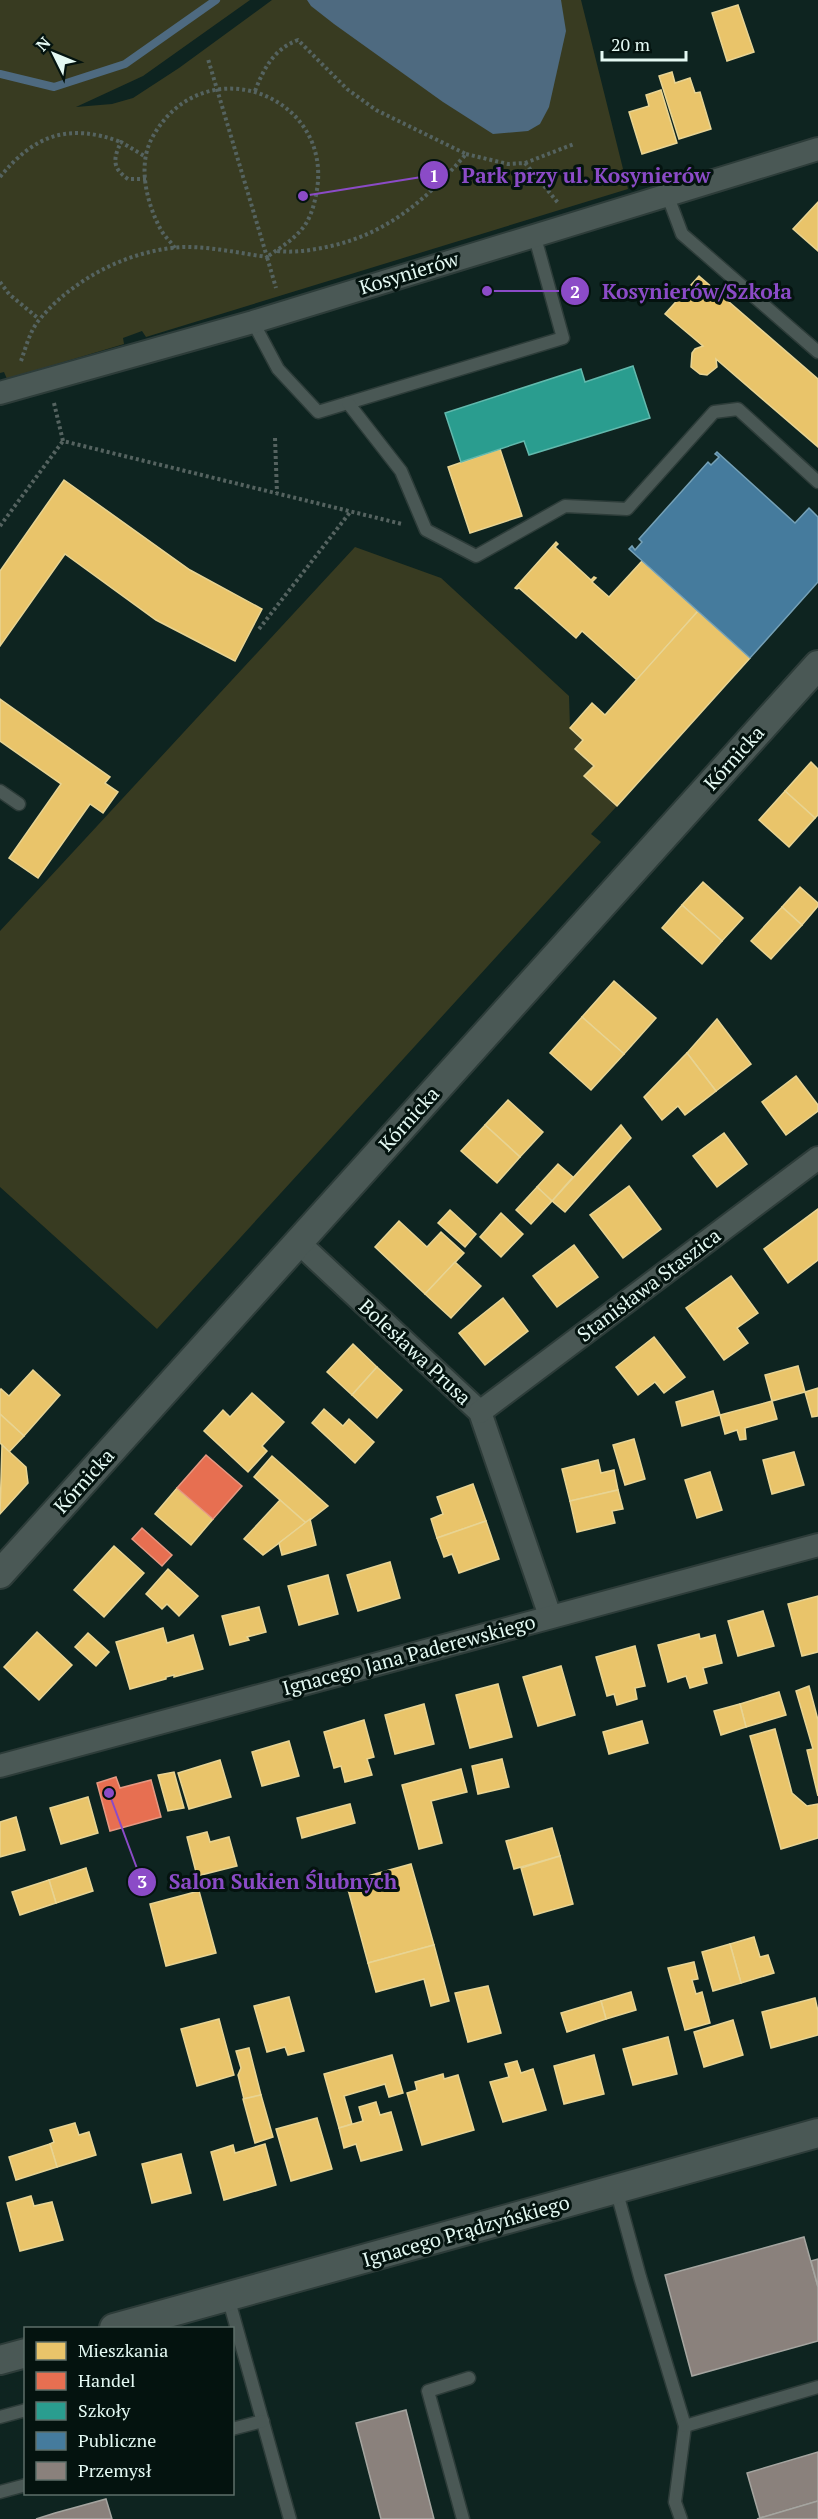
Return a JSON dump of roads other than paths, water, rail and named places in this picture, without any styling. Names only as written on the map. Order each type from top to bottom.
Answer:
[{"type":"street","name":"Kosynierów","points":[[9,391],[253,322],[534,234],[818,149]]},
{"type":"street","name":"Kórnicka","points":[[0,1574],[818,665]]},
{"type":"street","name":"Stanisława Staszica","points":[[480,1412],[818,1158]]},
{"type":"street","name":"Bolesława Prusa","points":[[298,1242],[480,1412],[550,1616]]},
{"type":"street","name":"Ignacego Jana Paderewskiego","points":[[0,1766],[818,1545]]},
{"type":"street","name":"Ignacego Prądzyńskiego","points":[[118,2327],[818,2133]]},
{"type":"street","points":[[0,2360],[24,2354]]},
{"type":"lane","points":[[667,194],[682,234],[818,352]]},
{"type":"lane","points":[[253,322],[278,369],[318,412],[563,338],[534,234]]},
{"type":"lane","points":[[348,403],[401,471],[426,530],[476,556],[564,506],[627,509],[714,412],[738,409],[818,482]]},
{"type":"lane","points":[[0,791],[18,804]]},
{"type":"lane","points":[[616,2189],[685,2426],[675,2502],[681,2519]]},
{"type":"lane","points":[[228,2297],[233,2327]]},
{"type":"lane","points":[[234,2332],[238,2355],[263,2421],[290,2519]]},
{"type":"lane","points":[[463,2519],[428,2391],[469,2378]]},
{"type":"lane","points":[[685,2426],[818,2387]]},
{"type":"lane","points":[[0,2417],[24,2411]]},
{"type":"lane","points":[[234,2428],[263,2421]]},
{"type":"lane","points":[[0,2492],[24,2486]]},
{"type":"water","points":[[307,0],[561,0],[566,31],[549,107],[540,124],[528,131],[493,134],[443,102],[334,24],[311,6]]},
{"type":"waterway","points":[[0,74],[54,87],[125,64],[216,0]]},
{"type":"place","name":"Park przy ul. Kosynierów","points":[[303,196]]},
{"type":"place","name":"Kosynierów/Szkoła","points":[[487,291]]},
{"type":"place","name":"Salon Sukien Ślubnych","points":[[109,1793]]}]
